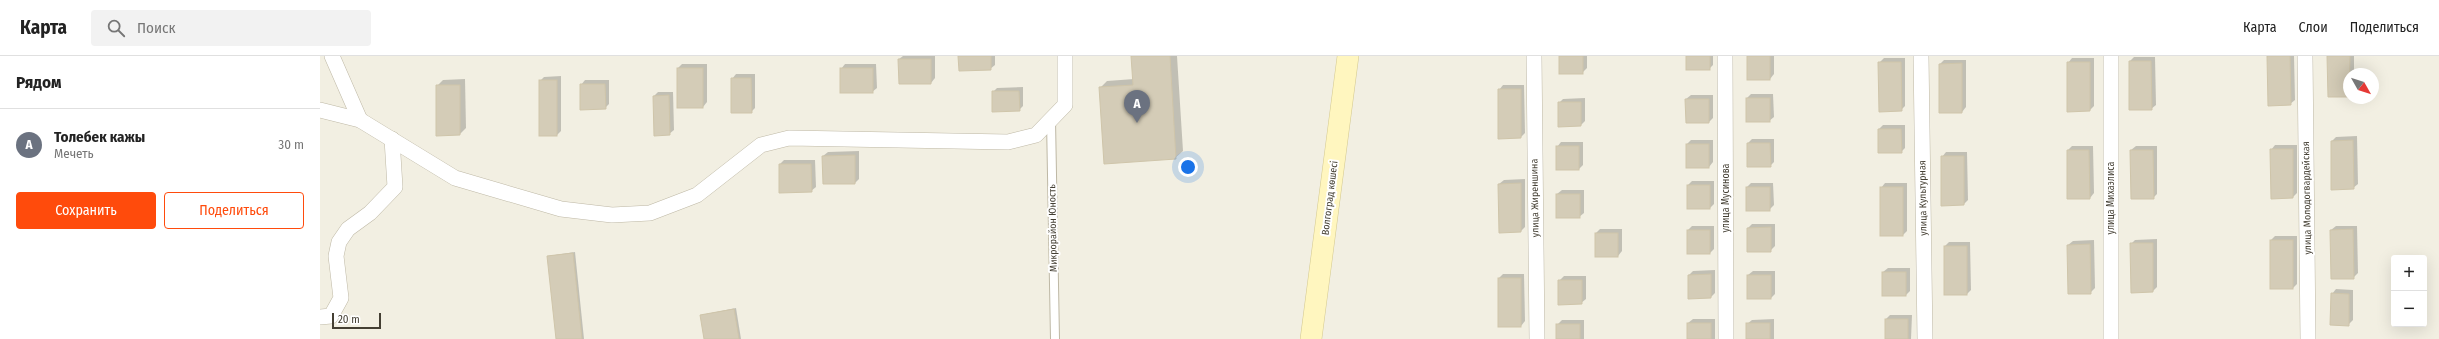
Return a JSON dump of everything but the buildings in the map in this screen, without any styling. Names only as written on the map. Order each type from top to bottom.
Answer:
[{"type":"main road","name":"Волгоград көшесі","points":[[1311,339],[1348,56]]},
{"type":"street","points":[[332,56],[360,120]]},
{"type":"street","points":[[320,110],[360,120],[455,178],[560,209],[612,215],[650,213],[697,195],[761,145],[790,138],[1008,142],[1036,135],[1051,117],[1065,105],[1065,56]]},
{"type":"street","name":"улица Жиреншина","points":[[1534,56],[1537,339]]},
{"type":"street","name":"улица Мусинова","points":[[1725,56],[1726,339]]},
{"type":"street","name":"улица Культурная","points":[[1921,56],[1925,339]]},
{"type":"street","name":"улица Михаэлиса","points":[[2111,56],[2112,339]]},
{"type":"street","name":"улица Молодогвардейская","points":[[2305,56],[2308,339]]},
{"type":"street","points":[[320,317],[332,316],[341,298],[336,256],[340,242],[348,229],[370,213],[395,187],[392,139]]},
{"type":"lane","name":"Микрорайон Юность","points":[[1051,117],[1055,339]]},
{"type":"place","name":"Толебек кажы","points":[[1137,123]]}]
